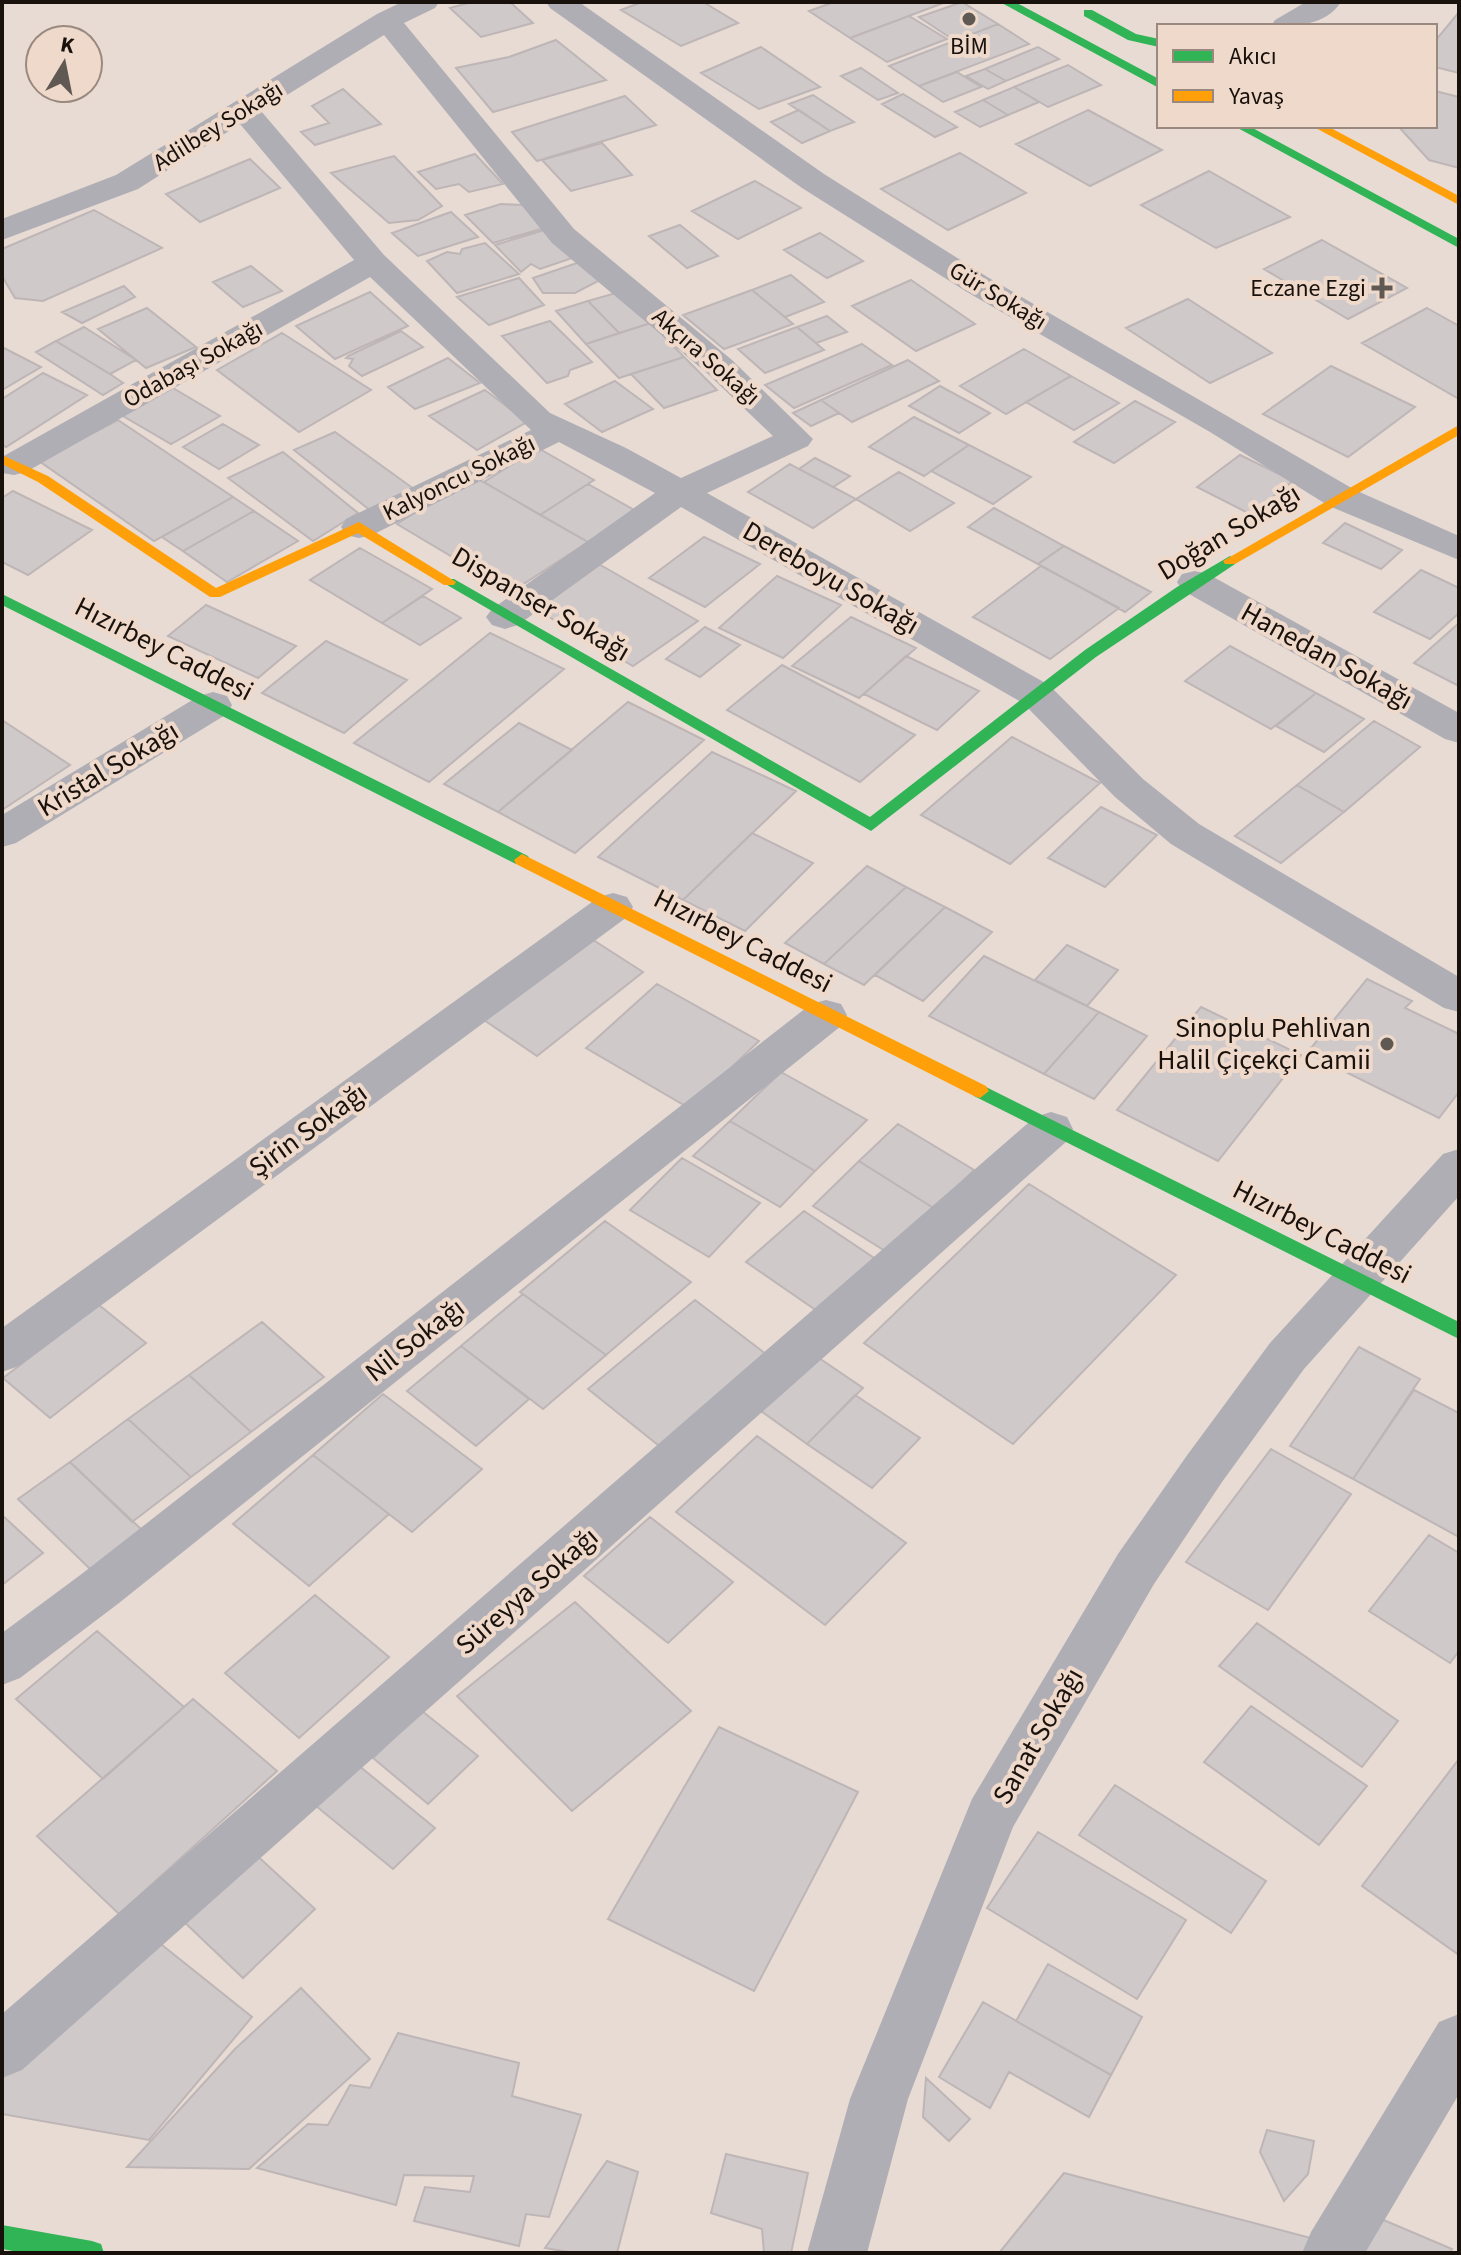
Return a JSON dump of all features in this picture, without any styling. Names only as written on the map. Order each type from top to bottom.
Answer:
[{"type":"street","name":"Adilbey Sokağı","points":[[2,230],[127,182],[387,20],[425,2]]},
{"type":"street","name":"Gür Sokağı","points":[[560,2],[813,181],[978,285],[1342,498],[1459,549]]},
{"type":"street","points":[[1006,2],[1157,82]]},
{"type":"street","points":[[1069,2],[1132,37],[1157,43]]},
{"type":"street","points":[[1288,24],[1327,2]]},
{"type":"street","name":"Akçıra Sokağı","points":[[387,20],[563,236],[720,367],[796,439],[679,492],[505,617]]},
{"type":"street","name":"Dereboyu Sokağı","points":[[245,111],[373,262],[538,420],[614,455],[1036,694],[1129,788],[1185,834],[1459,997]]},
{"type":"street","points":[[1244,128],[1459,244]]},
{"type":"street","points":[[1322,128],[1459,201]]},
{"type":"street","name":"Odabaşı Sokağı","points":[[8,462],[373,262]]},
{"type":"street","name":"Kalyoncu Sokağı","points":[[359,527],[559,429]]},
{"type":"street","name":"Doğan Sokağı","points":[[1036,694],[1195,582],[1459,429]]},
{"type":"street","points":[[8,462],[43,479],[215,594],[359,527]]},
{"type":"street","name":"Dispanser Sokağı","points":[[359,527],[505,617],[871,825],[1036,694]]},
{"type":"street","name":"Hanedan Sokağı","points":[[1195,582],[1459,730]]},
{"type":"street","name":"Hızırbey Caddesi","points":[[2,599],[1051,1129],[1459,1331]]},
{"type":"street","name":"Kristal Sokağı","points":[[2,833],[213,705]]},
{"type":"street","name":"Şirin Sokağı","points":[[2,1353],[613,907]]},
{"type":"street","name":"Nil Sokağı","points":[[2,1662],[101,1588],[826,1015]]},
{"type":"street","name":"Süreyya Sokağı","points":[[2,2051],[1051,1129]]},
{"type":"street","points":[[1356,1280],[1459,1166]]},
{"type":"street","name":"Sanat Sokağı","points":[[837,2253],[879,2099],[991,1816],[1136,1569],[1287,1356],[1356,1280]]},
{"type":"street","points":[[1332,2253],[1459,2041]]},
{"type":"street","points":[[2,2237],[92,2253]]},
{"type":"building","points":[[472,2],[510,2],[533,23],[481,37],[450,8]]},
{"type":"building","points":[[642,2],[703,2],[738,23],[681,46],[621,10]]},
{"type":"building","points":[[834,2],[946,2],[850,38],[809,11]]},
{"type":"building","points":[[962,2],[998,24],[955,41],[919,17]]},
{"type":"building","points":[[1459,12],[1459,73],[1437,68],[1437,39]]},
{"type":"building","points":[[909,16],[947,39],[887,62],[850,38]]},
{"type":"building","points":[[998,24],[1029,44],[919,86],[889,66]]},
{"type":"building","points":[[556,40],[606,80],[493,112],[456,68],[509,57]]},
{"type":"building","points":[[761,47],[820,87],[759,109],[701,73]]},
{"type":"building","points":[[1038,47],[1059,59],[1006,81],[985,69]]},
{"type":"building","points":[[1068,65],[1101,85],[1048,107],[1014,87]]},
{"type":"building","points":[[861,68],[898,93],[878,100],[841,76]]},
{"type":"building","points":[[985,69],[1006,81],[988,89],[966,76]]},
{"type":"building","points":[[957,72],[981,87],[943,102],[919,86]]},
{"type":"building","points":[[1014,87],[1039,102],[1008,115],[983,100]]},
{"type":"building","points":[[343,89],[381,124],[315,145],[301,132],[329,123],[312,106]]},
{"type":"building","points":[[1437,92],[1459,97],[1459,168],[1429,160],[1400,128],[1437,128]]},
{"type":"building","points":[[903,94],[957,127],[935,137],[882,104]]},
{"type":"building","points":[[813,95],[854,122],[830,131],[789,104]]},
{"type":"building","points":[[625,96],[656,125],[537,161],[512,132]]},
{"type":"building","points":[[983,100],[1008,115],[980,127],[955,112]]},
{"type":"building","points":[[799,110],[830,131],[802,143],[771,122]]},
{"type":"building","points":[[1088,110],[1162,150],[1090,186],[1016,144]]},
{"type":"building","points":[[602,143],[632,175],[571,191],[542,160]]},
{"type":"building","points":[[960,153],[1026,193],[948,230],[881,189]]},
{"type":"building","points":[[475,154],[503,184],[469,192],[459,184],[436,189],[418,172]]},
{"type":"building","points":[[394,156],[442,206],[418,220],[389,223],[331,173]]},
{"type":"building","points":[[250,159],[280,188],[200,222],[166,194]]},
{"type":"building","points":[[1209,171],[1290,217],[1216,248],[1141,205]]},
{"type":"building","points":[[755,181],[801,208],[738,239],[692,211]]},
{"type":"building","points":[[501,204],[522,205],[551,226],[493,243],[465,215]]},
{"type":"building","points":[[94,210],[162,248],[43,301],[15,298],[2,276],[2,249]]},
{"type":"building","points":[[451,212],[478,237],[418,256],[392,233]]},
{"type":"building","points":[[680,225],[718,256],[687,268],[649,236]]},
{"type":"building","points":[[551,228],[578,256],[540,269],[531,264],[521,272],[495,245]]},
{"type":"building","points":[[820,233],[863,261],[827,278],[784,250]]},
{"type":"building","points":[[1322,240],[1407,288],[1348,319],[1264,269]]},
{"type":"building","points":[[485,243],[519,274],[457,293],[427,261],[447,252],[460,254],[462,249]]},
{"type":"building","points":[[583,261],[602,279],[575,293],[543,293],[533,278]]},
{"type":"building","points":[[251,266],[282,291],[243,307],[213,282]]},
{"type":"building","points":[[791,275],[824,302],[785,317],[752,290]]},
{"type":"building","points":[[519,278],[544,305],[489,325],[457,297]]},
{"type":"building","points":[[911,280],[975,324],[916,351],[852,306]]},
{"type":"building","points":[[124,286],[135,297],[82,323],[62,312]]},
{"type":"building","points":[[752,290],[793,324],[724,349],[683,315]]},
{"type":"building","points":[[370,292],[408,326],[335,359],[296,326]]},
{"type":"building","points":[[619,292],[651,323],[619,333],[588,301]]},
{"type":"building","points":[[1188,299],[1272,353],[1210,383],[1126,328]]},
{"type":"building","points":[[588,301],[619,333],[586,344],[556,311]]},
{"type":"building","points":[[147,308],[196,347],[146,368],[98,329]]},
{"type":"building","points":[[1427,308],[1459,326],[1459,399],[1362,343]]},
{"type":"building","points":[[827,316],[847,332],[816,343],[797,327]]},
{"type":"building","points":[[550,321],[592,362],[570,370],[568,376],[547,383],[502,336]]},
{"type":"building","points":[[651,323],[684,357],[619,378],[586,344]]},
{"type":"building","points":[[84,327],[136,360],[110,374],[56,341]]},
{"type":"building","points":[[797,327],[824,350],[765,373],[738,349]]},
{"type":"building","points":[[401,331],[423,347],[362,376],[349,366],[353,359],[346,358],[348,356]]},
{"type":"building","points":[[282,333],[371,390],[299,432],[217,370]]},
{"type":"building","points":[[56,341],[123,383],[103,395],[36,352]]},
{"type":"building","points":[[862,344],[892,365],[794,408],[765,385]]},
{"type":"building","points":[[2,347],[41,367],[2,390]]},
{"type":"building","points":[[1024,349],[1071,376],[1006,414],[960,386]]},
{"type":"building","points":[[684,357],[717,390],[664,408],[631,374]]},
{"type":"building","points":[[448,358],[480,383],[415,409],[388,387]]},
{"type":"building","points":[[908,360],[939,381],[852,422],[821,400]]},
{"type":"building","points":[[1331,366],[1415,407],[1348,457],[1263,414]]},
{"type":"building","points":[[43,373],[87,395],[6,447],[2,445],[2,399]]},
{"type":"building","points":[[1071,376],[1119,403],[1074,430],[1026,402]]},
{"type":"building","points":[[615,381],[653,409],[602,432],[565,404]]},
{"type":"building","points":[[940,386],[990,413],[959,433],[909,406]]},
{"type":"building","points":[[173,388],[220,416],[171,444],[123,416]]},
{"type":"building","points":[[485,390],[527,422],[477,450],[429,416]]},
{"type":"building","points":[[821,400],[839,413],[811,426],[793,413]]},
{"type":"building","points":[[1135,401],[1175,422],[1114,463],[1074,442]]},
{"type":"building","points":[[914,417],[969,445],[924,476],[869,447]]},
{"type":"building","points":[[118,420],[233,497],[154,541],[39,461]]},
{"type":"building","points":[[223,424],[259,445],[219,469],[183,447]]},
{"type":"building","points":[[335,432],[414,489],[371,511],[294,450]]},
{"type":"building","points":[[969,445],[1031,477],[993,504],[931,471]]},
{"type":"building","points":[[538,448],[594,480],[540,515],[484,482]]},
{"type":"building","points":[[283,452],[358,513],[313,541],[228,478]]},
{"type":"building","points":[[1240,455],[1293,481],[1250,514],[1197,487]]},
{"type":"building","points":[[815,458],[850,476],[833,487],[799,469]]},
{"type":"building","points":[[790,464],[856,499],[813,528],[748,492]]},
{"type":"building","points":[[899,472],[954,503],[910,531],[856,499]]},
{"type":"building","points":[[473,476],[588,542],[511,592],[397,524]]},
{"type":"building","points":[[588,484],[636,511],[588,542],[540,515]]},
{"type":"building","points":[[13,491],[92,530],[28,575],[2,562],[2,498]]},
{"type":"building","points":[[233,497],[254,511],[183,551],[162,537]]},
{"type":"building","points":[[994,508],[1064,546],[1038,564],[968,527]]},
{"type":"building","points":[[254,511],[298,541],[227,582],[183,551]]},
{"type":"building","points":[[1345,523],[1402,550],[1381,569],[1323,543]]},
{"type":"building","points":[[704,537],[760,564],[705,607],[649,578]]},
{"type":"building","points":[[1064,546],[1151,592],[1125,612],[1038,564]]},
{"type":"building","points":[[360,548],[432,589],[382,623],[310,580]]},
{"type":"building","points":[[597,563],[698,621],[633,666],[532,607]]},
{"type":"building","points":[[1041,566],[1119,608],[1050,659],[973,617]]},
{"type":"building","points":[[1421,570],[1459,588],[1459,613],[1430,639],[1374,612]]},
{"type":"building","points":[[777,576],[841,605],[783,658],[719,628]]},
{"type":"building","points":[[423,596],[461,618],[420,645],[382,623]]},
{"type":"building","points":[[206,605],[296,646],[258,678],[168,636]]},
{"type":"building","points":[[851,617],[916,648],[859,698],[792,666]]},
{"type":"building","points":[[1459,623],[1459,686],[1414,663]]},
{"type":"building","points":[[705,627],[740,645],[700,677],[666,659]]},
{"type":"building","points":[[490,633],[564,669],[429,782],[354,743]]},
{"type":"building","points":[[326,641],[407,680],[344,733],[262,693]]},
{"type":"building","points":[[1230,646],[1316,693],[1271,729],[1185,681]]},
{"type":"building","points":[[906,656],[979,691],[937,730],[864,694]]},
{"type":"building","points":[[782,665],[915,735],[860,782],[727,710]]},
{"type":"building","points":[[1316,693],[1364,719],[1324,752],[1276,726]]},
{"type":"building","points":[[628,702],[704,740],[575,853],[498,812]]},
{"type":"building","points":[[2,720],[70,765],[2,810]]},
{"type":"building","points":[[1374,721],[1420,747],[1344,812],[1297,785]]},
{"type":"building","points":[[519,723],[572,750],[498,812],[444,784]]},
{"type":"building","points":[[1012,737],[1100,783],[1010,864],[921,815]]},
{"type":"building","points":[[712,752],[796,791],[683,900],[598,857]]},
{"type":"building","points":[[1297,785],[1344,812],[1281,863],[1235,836]]},
{"type":"building","points":[[1101,807],[1157,835],[1105,887],[1048,858]]},
{"type":"building","points":[[752,833],[813,863],[745,931],[683,900]]},
{"type":"building","points":[[867,866],[906,887],[824,964],[785,943]]},
{"type":"building","points":[[906,887],[945,907],[864,985],[824,964]]},
{"type":"building","points":[[945,907],[992,932],[923,1001],[875,975]]},
{"type":"building","points":[[587,936],[643,972],[537,1056],[481,1018]]},
{"type":"building","points":[[1067,945],[1118,970],[1087,1006],[1035,980]]},
{"type":"building","points":[[984,956],[1099,1012],[1044,1074],[929,1016]]},
{"type":"building","name":"Sinoplu Pehlivan Halil Çiçekçi Camii","points":[[1367,979],[1412,1001],[1405,1008],[1459,1034],[1459,1092],[1439,1118],[1307,1053]]},
{"type":"building","points":[[657,984],[759,1041],[689,1108],[586,1048]]},
{"type":"building","points":[[1201,1007],[1301,1055],[1218,1161],[1117,1110]]},
{"type":"building","points":[[1099,1012],[1147,1036],[1094,1099],[1044,1074]]},
{"type":"building","points":[[781,1072],[867,1120],[815,1171],[730,1121]]},
{"type":"building","points":[[730,1121],[815,1171],[780,1207],[693,1156]]},
{"type":"building","points":[[898,1124],[974,1170],[935,1209],[859,1161]]},
{"type":"building","points":[[682,1158],[760,1203],[709,1257],[630,1210]]},
{"type":"building","points":[[859,1161],[935,1209],[890,1254],[813,1206]]},
{"type":"building","points":[[1029,1184],[1176,1275],[1013,1444],[864,1343]]},
{"type":"building","points":[[804,1211],[877,1260],[820,1313],[746,1262]]},
{"type":"building","points":[[605,1221],[691,1282],[606,1355],[520,1292]]},
{"type":"building","points":[[523,1294],[606,1355],[543,1409],[461,1346]]},
{"type":"building","points":[[695,1300],[770,1357],[663,1449],[588,1389]]},
{"type":"building","points":[[99,1305],[146,1343],[50,1418],[3,1378]]},
{"type":"building","points":[[262,1322],[324,1377],[251,1432],[189,1375]]},
{"type":"building","points":[[461,1346],[529,1399],[476,1446],[407,1391]]},
{"type":"building","points":[[1359,1347],[1420,1379],[1353,1479],[1290,1446]]},
{"type":"building","points":[[816,1356],[863,1388],[807,1444],[761,1411]]},
{"type":"building","points":[[189,1375],[251,1432],[191,1477],[128,1419]]},
{"type":"building","points":[[1414,1390],[1459,1413],[1459,1537],[1353,1479]]},
{"type":"building","points":[[383,1394],[482,1469],[412,1532],[313,1455]]},
{"type":"building","points":[[855,1395],[920,1438],[872,1488],[807,1444]]},
{"type":"building","points":[[128,1419],[191,1477],[132,1522],[70,1462]]},
{"type":"building","points":[[757,1436],[906,1543],[825,1625],[676,1512]]},
{"type":"building","points":[[1271,1449],[1351,1494],[1268,1610],[1186,1562]]},
{"type":"building","points":[[313,1455],[389,1514],[309,1586],[233,1524]]},
{"type":"building","points":[[70,1462],[142,1530],[90,1569],[18,1499]]},
{"type":"building","points":[[2,1515],[43,1553],[2,1585]]},
{"type":"building","points":[[650,1517],[733,1582],[668,1643],[584,1576]]},
{"type":"building","points":[[1429,1535],[1459,1553],[1459,1651],[1450,1663],[1369,1611]]},
{"type":"building","points":[[315,1595],[389,1657],[299,1738],[225,1673]]},
{"type":"building","points":[[575,1602],[691,1711],[572,1811],[457,1696]]},
{"type":"building","points":[[1257,1623],[1398,1721],[1362,1767],[1219,1666]]},
{"type":"building","points":[[97,1631],[184,1707],[103,1779],[16,1699]]},
{"type":"building","points":[[193,1699],[277,1771],[119,1914],[37,1836]]},
{"type":"building","points":[[1251,1706],[1367,1786],[1319,1845],[1204,1762]]},
{"type":"building","points":[[422,1711],[478,1756],[428,1804],[373,1758]]},
{"type":"building","points":[[719,1727],[858,1792],[754,1991],[608,1919]]},
{"type":"building","points":[[1459,1759],[1459,1955],[1362,1886]]},
{"type":"building","points":[[358,1765],[435,1828],[393,1869],[316,1806]]},
{"type":"building","points":[[1115,1785],[1266,1881],[1231,1933],[1079,1835]]},
{"type":"building","points":[[1038,1832],[1186,1920],[1137,1999],[987,1908]]},
{"type":"building","points":[[253,1852],[315,1909],[243,1978],[180,1918]]},
{"type":"building","points":[[147,1933],[252,2017],[149,2140],[2,2114],[2,2077]]},
{"type":"building","points":[[1048,1964],[1142,2017],[1111,2075],[1016,2021]]},
{"type":"building","points":[[301,1988],[370,2059],[249,2169],[127,2167],[235,2049]]},
{"type":"building","points":[[983,2002],[1111,2075],[1089,2117],[1009,2072],[990,2108],[939,2077]]},
{"type":"building","points":[[398,2033],[519,2063],[512,2096],[581,2115],[549,2217],[526,2214],[519,2246],[414,2221],[425,2187],[470,2192],[474,2176],[404,2175],[396,2205],[257,2168],[308,2124],[328,2125],[350,2085],[370,2088]]},
{"type":"building","points":[[926,2078],[970,2119],[949,2141],[923,2117]]},
{"type":"building","points":[[1267,2130],[1314,2141],[1308,2174],[1284,2201],[1260,2152]]},
{"type":"building","points":[[726,2154],[808,2173],[791,2253],[764,2253],[762,2229],[711,2213]]},
{"type":"building","points":[[607,2161],[638,2172],[617,2253],[575,2253],[545,2248]]},
{"type":"building","points":[[1064,2173],[1326,2242],[1319,2253],[999,2253]]},
{"type":"building","points":[[1367,2213],[1452,2249],[1450,2253],[1343,2253]]},
{"type":"traffic: fast","points":[[1006,2],[1157,83]]},
{"type":"traffic: fast","points":[[1088,13],[1132,37],[1157,43]]},
{"type":"traffic: fast","points":[[1244,128],[1459,244]]},
{"type":"traffic: fast","points":[[449,582],[871,825],[1091,653],[1230,561]]},
{"type":"traffic: fast","points":[[2,599],[522,860]]},
{"type":"traffic: fast","points":[[980,1091],[1459,1331]]},
{"type":"traffic: fast","points":[[2,2237],[92,2253]]},
{"type":"traffic: slow","points":[[1322,128],[1459,201]]},
{"type":"traffic: slow","points":[[1230,561],[1459,429]]},
{"type":"traffic: slow","points":[[2,459],[43,479],[215,594],[359,527],[449,582]]},
{"type":"traffic: slow","points":[[522,860],[980,1091]]},
{"type":"place","name":"BİM","points":[[969,19]]},
{"type":"place","name":"Eczane Ezgi","points":[[1382,288]]},
{"type":"place","name":"Sinoplu Pehlivan Halil Çiçekçi Camii","points":[[1387,1044]]}]
